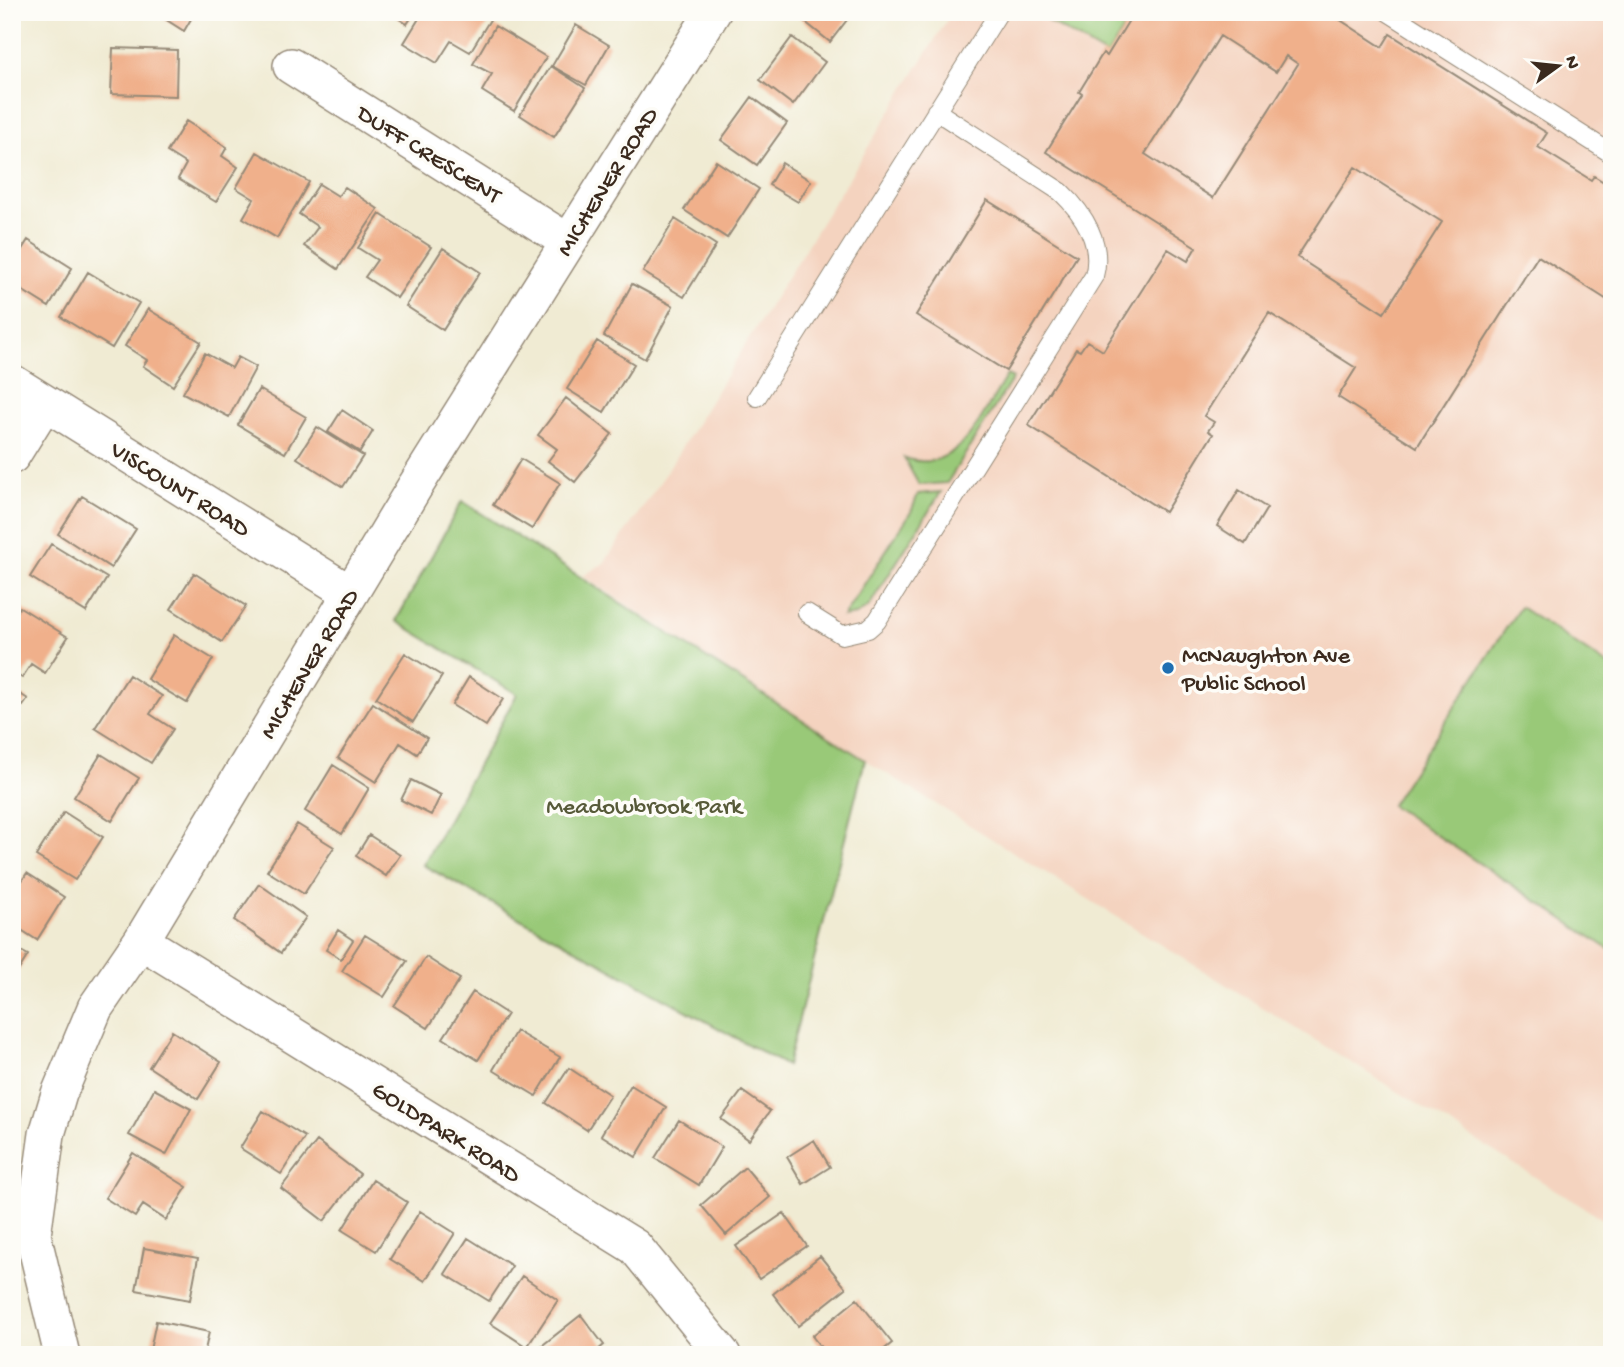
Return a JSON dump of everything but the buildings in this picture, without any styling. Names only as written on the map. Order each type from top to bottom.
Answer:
[{"type":"street","name":"MICHENER ROAD","points":[[62,1355],[22,1236],[59,1094],[94,1008],[141,941],[350,593],[567,241],[713,12]]},
{"type":"street","name":"DUFF CRESCENT","points":[[292,66],[567,241]]},
{"type":"street","name":"VISCOUNT ROAD","points":[[12,382],[350,593]]},
{"type":"street","points":[[12,456],[45,403]]},
{"type":"street","name":"GOLDPARK ROAD","points":[[141,941],[635,1247],[723,1355]]},
{"type":"lane","points":[[757,397],[999,12]]},
{"type":"lane","points":[[1388,12],[1612,153]]},
{"type":"lane","points":[[807,613],[842,635],[867,629],[877,621],[1094,276],[1098,263],[1091,233],[1073,203],[1061,192],[936,111]]},
{"type":"shaded area","name":"McNaughton Ave Public School","points":[[952,12],[1612,12],[1612,1225],[865,760],[583,576],[604,563],[659,484]]},
{"type":"green space","points":[[1052,12],[1134,12],[1107,56],[1048,21]]},
{"type":"green space","points":[[1007,375],[1013,378],[947,483],[919,485],[904,458],[923,461],[940,458],[954,450],[978,423]]},
{"type":"green space","points":[[941,492],[869,606],[856,615],[843,617],[911,512],[918,494]]},
{"type":"green space","name":"Meadowbrook Park","points":[[462,501],[865,760],[787,1066],[423,865],[517,694],[396,621]]},
{"type":"green space","points":[[1520,607],[1612,668],[1612,951],[1391,805]]},
{"type":"place","name":"McNaughton Ave Public School","points":[[1168,668]]}]
